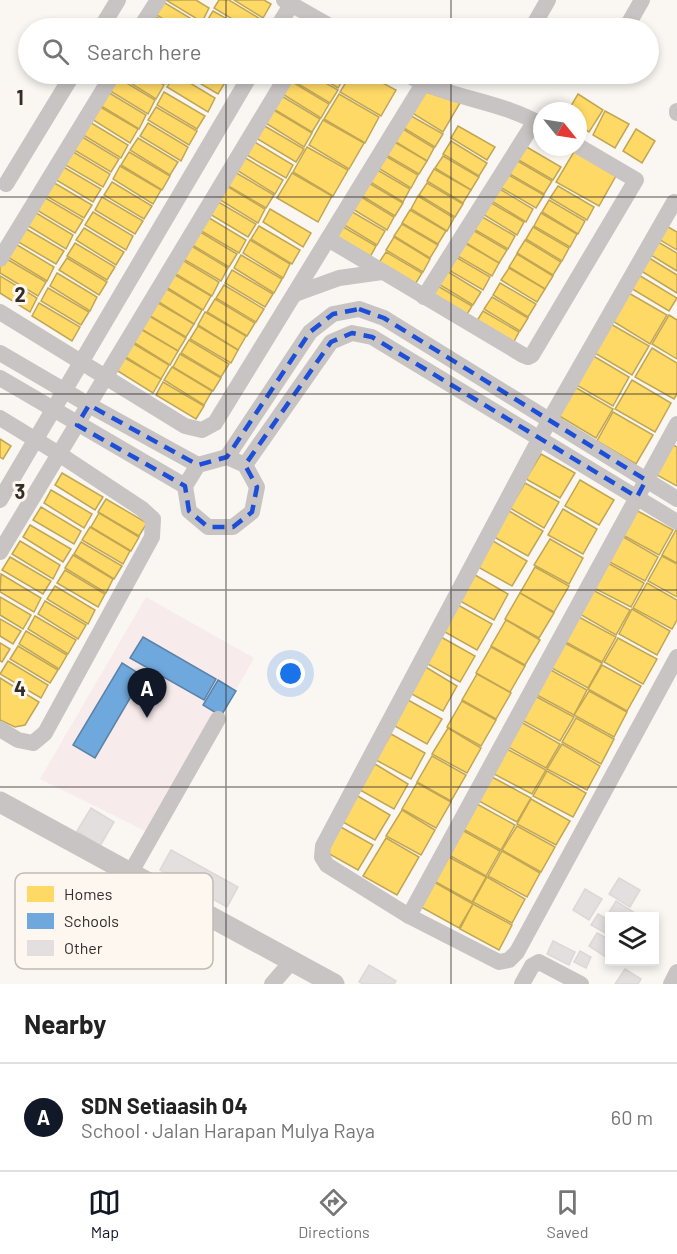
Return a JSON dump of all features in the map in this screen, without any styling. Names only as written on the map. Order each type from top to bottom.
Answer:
[{"type":"street","points":[[107,18],[118,0]]},
{"type":"street","points":[[147,18],[158,0]]},
{"type":"street","points":[[538,18],[548,0]]},
{"type":"street","points":[[632,18],[642,0]]},
{"type":"street","points":[[280,18],[286,1],[311,18]]},
{"type":"street","points":[[6,184],[67,84]]},
{"type":"street","points":[[0,259],[107,84]]},
{"type":"street","points":[[0,500],[245,84]]},
{"type":"street","points":[[0,552],[282,84]]},
{"type":"street","points":[[0,312],[185,426],[202,430],[215,423],[423,84],[500,107],[533,121]]},
{"type":"street","points":[[424,297],[533,132]]},
{"type":"street","points":[[328,239],[528,357],[532,355],[636,180],[587,151]]},
{"type":"street","points":[[677,204],[674,202],[549,421],[323,846],[322,857],[327,865],[408,916],[499,962],[509,960],[517,952],[677,657]]},
{"type":"street","points":[[295,294],[339,278],[382,272]]},
{"type":"street","points":[[227,457],[310,332],[333,314],[359,309],[384,318],[677,500]]},
{"type":"street","points":[[245,465],[331,342],[352,333],[372,338],[677,522]]},
{"type":"street","points":[[0,353],[198,465]]},
{"type":"street","points":[[0,378],[185,486]]},
{"type":"street","points":[[0,418],[59,454],[153,519],[152,537],[45,733],[33,743],[18,740],[0,729]]},
{"type":"street","points":[[408,916],[677,424]]},
{"type":"street","points":[[227,457],[245,465],[257,487],[252,512],[233,527],[208,527],[189,511],[185,486],[198,465],[227,457]]},
{"type":"street","points":[[0,802],[130,872],[218,719]]},
{"type":"street","points":[[213,926],[283,971],[334,984]]},
{"type":"street","points":[[522,984],[532,966],[540,962],[581,984]]},
{"type":"street","points":[[671,984],[677,972]]},
{"type":"highlighted area","points":[[359,309],[384,318],[646,480],[637,497],[372,337],[352,333],[331,342],[245,465],[257,487],[252,512],[233,527],[208,527],[189,511],[185,486],[77,425],[89,405],[198,465],[227,457],[310,332],[333,314]]},
{"type":"shaded area","points":[[146,597],[254,658],[153,835],[40,779]]},
{"type":"building: Homes","points":[[160,0],[190,18],[162,18],[153,13]]},
{"type":"building: Homes","points":[[166,0],[196,0],[209,8],[204,18],[195,18]]},
{"type":"building: Homes","points":[[219,0],[229,0],[259,18],[230,18],[214,8]]},
{"type":"building: Homes","points":[[234,0],[264,0],[271,4],[263,18]]},
{"type":"building: Homes","points":[[213,11],[225,18],[209,18]]},
{"type":"building: Homes","points":[[110,84],[128,84],[155,100],[148,114],[107,89]]},
{"type":"building: Homes","points":[[132,84],[164,85],[156,99]]},
{"type":"building: Homes","points":[[169,84],[192,84],[215,98],[208,112],[167,87]]},
{"type":"building: Homes","points":[[201,84],[224,84],[218,94]]},
{"type":"building: Homes","points":[[287,84],[296,84],[329,104],[321,118],[281,93]]},
{"type":"building: Homes","points":[[298,84],[328,84],[338,90],[330,103]]},
{"type":"building: Homes","points":[[345,84],[385,84],[396,90],[381,116],[340,92]]},
{"type":"building: Homes","points":[[106,91],[146,115],[139,129],[98,104]]},
{"type":"building: Homes","points":[[423,91],[460,103],[443,132],[409,111]]},
{"type":"building: Homes","points":[[164,92],[205,116],[197,129],[157,105]]},
{"type":"building: Homes","points":[[339,94],[379,117],[365,143],[324,119]]},
{"type":"building: Homes","points":[[578,94],[603,110],[589,132],[587,131],[587,102],[573,102]]},
{"type":"building: Homes","points":[[280,95],[320,119],[312,132],[272,108]]},
{"type":"building: Homes","points":[[97,105],[138,129],[130,143],[90,118]]},
{"type":"building: Homes","points":[[156,107],[197,131],[189,145],[148,120]]},
{"type":"building: Homes","points":[[272,109],[312,133],[304,147],[264,122]]},
{"type":"building: Homes","points":[[605,111],[629,124],[615,148],[593,135]]},
{"type":"building: Homes","points":[[406,113],[443,134],[435,147],[399,125]]},
{"type":"building: Homes","points":[[323,120],[364,143],[349,169],[309,145]]},
{"type":"building: Homes","points":[[88,121],[128,145],[121,158],[80,133]]},
{"type":"building: Homes","points":[[148,123],[188,147],[181,161],[140,136]]},
{"type":"building: Homes","points":[[263,125],[304,149],[296,162],[256,138]]},
{"type":"building: Homes","points":[[398,126],[434,148],[427,161],[391,139]]},
{"type":"building: Homes","points":[[458,126],[495,147],[487,160],[451,138]]},
{"type":"building: Homes","points":[[636,129],[655,141],[642,163],[623,151]]},
{"type":"building: Homes","points":[[79,135],[119,159],[111,172],[71,148]]},
{"type":"building: Homes","points":[[138,138],[178,162],[170,175],[130,150]]},
{"type":"building: Homes","points":[[391,140],[427,161],[419,174],[383,153]]},
{"type":"building: Homes","points":[[253,141],[293,165],[286,178],[245,154]]},
{"type":"building: Homes","points":[[451,141],[487,163],[479,176],[443,154]]},
{"type":"building: Homes","points":[[525,146],[533,151],[533,156],[542,156],[561,167],[553,180],[517,159]]},
{"type":"building: Homes","points":[[307,147],[348,170],[333,196],[293,172]]},
{"type":"building: Homes","points":[[70,150],[110,174],[103,187],[62,163]]},
{"type":"building: Homes","points":[[129,152],[170,176],[162,190],[121,165]]},
{"type":"building: Homes","points":[[382,154],[418,175],[411,188],[375,166]]},
{"type":"building: Homes","points":[[242,156],[283,180],[275,194],[235,169]]},
{"type":"building: Homes","points":[[443,156],[479,177],[471,190],[435,168]]},
{"type":"building: Homes","points":[[571,156],[586,156],[617,174],[599,206],[556,182]]},
{"type":"building: Homes","points":[[516,160],[552,181],[544,194],[508,173]]},
{"type":"building: Homes","points":[[60,165],[101,189],[93,202],[53,178]]},
{"type":"building: Homes","points":[[120,166],[161,190],[153,204],[113,179]]},
{"type":"building: Homes","points":[[374,168],[410,189],[403,202],[367,180]]},
{"type":"building: Homes","points":[[434,169],[471,190],[463,203],[427,181]]},
{"type":"building: Homes","points":[[233,171],[274,195],[266,208],[225,184]]},
{"type":"building: Homes","points":[[292,173],[332,196],[318,222],[277,198]]},
{"type":"building: Homes","points":[[507,174],[544,195],[536,208],[500,187]]},
{"type":"building: Homes","points":[[51,181],[92,205],[84,218],[43,194]]},
{"type":"building: Homes","points":[[112,182],[152,206],[144,219],[104,195]]},
{"type":"building: Homes","points":[[367,182],[403,203],[395,216],[359,194]]},
{"type":"building: Homes","points":[[427,183],[463,204],[455,217],[419,195]]},
{"type":"building: Homes","points":[[225,185],[265,209],[258,223],[217,198]]},
{"type":"building: Homes","points":[[558,186],[594,207],[587,220],[550,198]]},
{"type":"building: Homes","points":[[498,188],[533,209],[526,222],[490,200]]},
{"type":"building: Homes","points":[[358,195],[394,217],[387,230],[351,208]]},
{"type":"building: Homes","points":[[42,196],[83,220],[75,233],[35,209]]},
{"type":"building: Homes","points":[[418,196],[454,218],[447,231],[411,209]]},
{"type":"building: Homes","points":[[102,197],[143,221],[135,234],[95,210]]},
{"type":"building: Homes","points":[[215,200],[256,224],[248,237],[208,213]]},
{"type":"building: Homes","points":[[549,200],[585,221],[578,234],[542,212]]},
{"type":"building: Homes","points":[[488,201],[524,222],[517,235],[481,213]]},
{"type":"building: Homes","points":[[270,209],[311,233],[303,247],[263,222]]},
{"type":"building: Homes","points":[[349,210],[385,231],[377,245],[341,223]]},
{"type":"building: Homes","points":[[410,210],[446,231],[438,244],[402,223]]},
{"type":"building: Homes","points":[[33,211],[73,235],[66,249],[25,224]]},
{"type":"building: Homes","points":[[93,212],[133,236],[126,250],[85,225]]},
{"type":"building: Homes","points":[[541,213],[577,234],[570,247],[534,226]]},
{"type":"building: Homes","points":[[479,215],[515,236],[508,249],[472,228]]},
{"type":"building: Homes","points":[[206,216],[246,240],[239,253],[198,229]]},
{"type":"building: Homes","points":[[402,224],[438,245],[430,258],[394,236]]},
{"type":"building: Homes","points":[[663,224],[677,232],[677,250],[655,237]]},
{"type":"building: Homes","points":[[340,225],[376,246],[369,259],[333,237]]},
{"type":"building: Homes","points":[[259,226],[300,250],[292,264],[251,239]]},
{"type":"building: Homes","points":[[23,227],[64,251],[56,264],[15,240]]},
{"type":"building: Homes","points":[[533,227],[569,248],[562,261],[526,239]]},
{"type":"building: Homes","points":[[84,228],[124,252],[116,265],[76,240]]},
{"type":"building: Homes","points":[[471,229],[507,250],[499,263],[463,241]]},
{"type":"building: Homes","points":[[197,230],[237,254],[229,267],[189,243]]},
{"type":"building: Homes","points":[[394,237],[430,259],[423,272],[386,250]]},
{"type":"building: Homes","points":[[653,239],[677,253],[677,271],[646,252]]},
{"type":"building: Homes","points":[[250,240],[290,264],[283,278],[243,253]]},
{"type":"building: Homes","points":[[525,240],[561,262],[553,275],[517,253]]},
{"type":"building: Homes","points":[[463,242],[499,263],[492,276],[456,255]]},
{"type":"building: Homes","points":[[14,243],[54,267],[47,281],[6,256]]},
{"type":"building: Homes","points":[[75,243],[115,267],[107,280],[67,256]]},
{"type":"building: Homes","points":[[188,244],[228,268],[221,281],[180,257]]},
{"type":"building: Homes","points":[[386,252],[422,273],[414,286],[378,264]]},
{"type":"building: Homes","points":[[517,254],[553,276],[545,289],[509,267]]},
{"type":"building: Homes","points":[[241,255],[282,279],[274,293],[234,268]]},
{"type":"building: Homes","points":[[454,256],[490,277],[483,290],[447,269]]},
{"type":"building: Homes","points":[[646,256],[677,275],[677,293],[638,269]]},
{"type":"building: Homes","points":[[5,258],[46,282],[38,296],[0,273],[0,267]]},
{"type":"building: Homes","points":[[67,258],[107,282],[99,295],[59,270]]},
{"type":"building: Homes","points":[[179,258],[219,282],[212,296],[171,271]]},
{"type":"building: Homes","points":[[509,268],[545,289],[537,302],[501,280]]},
{"type":"building: Homes","points":[[232,270],[273,294],[265,307],[225,283]]},
{"type":"building: Homes","points":[[445,270],[481,292],[473,305],[437,283]]},
{"type":"building: Homes","points":[[170,272],[211,296],[203,310],[163,285]]},
{"type":"building: Homes","points":[[57,273],[97,297],[90,311],[50,286]]},
{"type":"building: Homes","points":[[637,274],[677,298],[669,311],[629,287]]},
{"type":"building: Homes","points":[[0,276],[37,298],[30,312],[0,293]]},
{"type":"building: Homes","points":[[500,283],[536,304],[528,317],[493,295]]},
{"type":"building: Homes","points":[[224,285],[264,309],[256,322],[216,298]]},
{"type":"building: Homes","points":[[436,285],[472,306],[464,319],[429,297]]},
{"type":"building: Homes","points":[[162,286],[202,310],[194,324],[154,299]]},
{"type":"building: Homes","points":[[48,288],[89,312],[81,325],[41,301]]},
{"type":"building: Homes","points":[[627,292],[667,315],[650,344],[611,320]]},
{"type":"building: Homes","points":[[492,297],[528,318],[520,331],[484,309]]},
{"type":"building: Homes","points":[[215,299],[255,323],[247,336],[207,312]]},
{"type":"building: Homes","points":[[153,300],[194,324],[186,337],[145,313]]},
{"type":"building: Homes","points":[[39,303],[80,327],[72,341],[32,316]]},
{"type":"building: Homes","points":[[483,311],[519,332],[512,345],[475,324]]},
{"type":"building: Homes","points":[[205,312],[246,336],[238,350],[198,325]]},
{"type":"building: Homes","points":[[146,314],[186,338],[178,351],[138,327]]},
{"type":"building: Homes","points":[[669,315],[677,320],[677,359],[652,344]]},
{"type":"building: Homes","points":[[609,323],[649,346],[632,375],[593,352]]},
{"type":"building: Homes","points":[[198,326],[238,350],[231,363],[190,339]]},
{"type":"building: Homes","points":[[137,327],[178,351],[170,365],[130,340]]},
{"type":"building: Homes","points":[[189,340],[229,364],[221,377],[181,353]]},
{"type":"building: Homes","points":[[129,341],[169,365],[161,379],[121,354]]},
{"type":"building: Homes","points":[[652,348],[677,363],[677,394],[674,399],[635,377]]},
{"type":"building: Homes","points":[[180,354],[221,378],[213,391],[173,367]]},
{"type":"building: Homes","points":[[590,354],[629,377],[613,406],[573,383]]},
{"type":"building: Homes","points":[[120,355],[161,379],[153,393],[113,368]]},
{"type":"building: Homes","points":[[172,367],[212,391],[204,405],[164,380]]},
{"type":"building: Homes","points":[[632,380],[671,403],[655,432],[615,409]]},
{"type":"building: Homes","points":[[163,382],[204,406],[196,419],[156,395]]},
{"type":"building: Homes","points":[[573,386],[613,409],[596,438],[556,414]]},
{"type":"building: Homes","points":[[613,412],[653,435],[636,464],[597,441]]},
{"type":"building: Homes","points":[[0,439],[11,446],[3,459],[0,457]]},
{"type":"building: Homes","points":[[670,443],[677,447],[677,486],[657,475]]},
{"type":"building: Homes","points":[[541,454],[575,473],[560,498],[526,479]]},
{"type":"building: Homes","points":[[62,473],[103,497],[95,510],[55,485]]},
{"type":"building: Homes","points":[[580,480],[614,500],[599,525],[565,506]]},
{"type":"building: Homes","points":[[525,483],[559,502],[544,528],[510,508]]},
{"type":"building: Homes","points":[[51,490],[92,514],[84,528],[44,503]]},
{"type":"building: Homes","points":[[106,499],[147,523],[139,536],[98,512]]},
{"type":"building: Homes","points":[[41,507],[81,531],[74,544],[33,520]]},
{"type":"building: Homes","points":[[563,509],[597,529],[583,554],[548,535]]},
{"type":"building: Homes","points":[[634,509],[673,530],[659,555],[621,534]]},
{"type":"building: Homes","points":[[509,511],[543,531],[528,556],[494,537]]},
{"type":"building: Homes","points":[[99,513],[139,537],[131,551],[91,527]]},
{"type":"building: Homes","points":[[30,525],[71,549],[63,562],[23,537]]},
{"type":"building: Homes","points":[[90,527],[130,551],[123,564],[82,540]]},
{"type":"building: Homes","points":[[677,531],[677,563],[662,555]]},
{"type":"building: Homes","points":[[620,535],[658,557],[645,581],[606,560]]},
{"type":"building: Homes","points":[[550,539],[583,558],[569,584],[534,565]]},
{"type":"building: Homes","points":[[20,541],[60,565],[53,579],[12,554]]},
{"type":"building: Homes","points":[[493,541],[527,561],[512,586],[478,567]]},
{"type":"building: Homes","points":[[81,542],[122,566],[114,579],[74,554]]},
{"type":"building: Homes","points":[[73,555],[113,579],[106,593],[65,568]]},
{"type":"building: Homes","points":[[662,556],[677,564],[677,597],[648,581]]},
{"type":"building: Homes","points":[[10,557],[51,581],[43,594],[2,570]]},
{"type":"building: Homes","points":[[606,562],[644,583],[631,607],[592,587]]},
{"type":"building: Homes","points":[[535,567],[569,586],[554,612],[520,593]]},
{"type":"building: Homes","points":[[65,570],[105,594],[98,607],[57,583]]},
{"type":"building: Homes","points":[[1,574],[41,598],[34,612],[0,592]]},
{"type":"building: Homes","points":[[475,575],[508,594],[494,620],[460,601]]},
{"type":"building: Homes","points":[[647,583],[677,600],[677,620],[672,629],[633,608]]},
{"type":"building: Homes","points":[[55,586],[95,610],[88,624],[47,599]]},
{"type":"building: Homes","points":[[591,589],[630,610],[616,635],[578,613]]},
{"type":"building: Homes","points":[[520,593],[554,613],[539,638],[505,619]]},
{"type":"building: Homes","points":[[0,597],[31,615],[23,629],[0,615]]},
{"type":"building: Homes","points":[[45,601],[86,625],[78,639],[38,614]]},
{"type":"building: Homes","points":[[458,605],[492,624],[477,650],[443,631]]},
{"type":"building: Homes","points":[[632,609],[670,631],[657,655],[619,634]]},
{"type":"building: Homes","points":[[35,616],[76,640],[68,654],[28,629]]},
{"type":"building: Homes","points":[[577,616],[616,637],[602,662],[564,641]]},
{"type":"building: Homes","points":[[0,619],[21,631],[13,644],[0,636]]},
{"type":"building: Homes","points":[[506,620],[540,640],[525,665],[491,646]]},
{"type":"building: Homes","points":[[26,631],[67,655],[59,669],[19,644]]},
{"type":"building: Homes","points":[[441,637],[475,656],[460,682],[426,663]]},
{"type":"building: Homes","points":[[618,638],[657,659],[643,684],[604,662]]},
{"type":"building: Homes","points":[[563,642],[602,663],[588,688],[550,667]]},
{"type":"building: Homes","points":[[0,643],[10,649],[2,662],[0,661]]},
{"type":"building: Homes","points":[[18,646],[58,670],[50,683],[10,659]]},
{"type":"building: Homes","points":[[491,647],[525,666],[510,692],[476,673]]},
{"type":"building: Homes","points":[[8,661],[48,685],[41,698],[0,674]]},
{"type":"building: Homes","points":[[602,665],[641,686],[627,711],[588,689]]},
{"type":"building: Homes","points":[[424,666],[457,686],[443,711],[408,692]]},
{"type":"building: Homes","points":[[549,669],[587,690],[574,715],[535,694]]},
{"type":"building: Homes","points":[[477,674],[511,693],[496,719],[462,700]]},
{"type":"building: Homes","points":[[0,678],[39,702],[25,725],[15,727],[0,720]]},
{"type":"building: Homes","points":[[589,691],[627,712],[614,737],[574,715]]},
{"type":"building: Homes","points":[[535,696],[574,717],[560,741],[522,720]]},
{"type":"building: Homes","points":[[408,700],[442,719],[427,744],[393,725]]},
{"type":"building: Homes","points":[[462,701],[496,720],[481,746],[447,727]]},
{"type":"building: Homes","points":[[576,718],[614,739],[601,764],[562,742]]},
{"type":"building: Homes","points":[[521,722],[560,744],[546,768],[508,747]]},
{"type":"building: Homes","points":[[448,728],[481,748],[467,773],[432,754]]},
{"type":"building: Homes","points":[[391,734],[425,753],[411,779],[376,760]]},
{"type":"building: Homes","points":[[562,744],[600,766],[587,790],[547,769]]},
{"type":"building: Homes","points":[[507,749],[546,770],[532,794],[494,774]]},
{"type":"building: Homes","points":[[432,756],[466,775],[451,801],[417,782]]},
{"type":"building: Homes","points":[[375,764],[408,784],[394,809],[360,790]]},
{"type":"building: Homes","points":[[547,771],[586,793],[573,817],[533,796]]},
{"type":"building: Homes","points":[[492,777],[531,798],[517,822],[479,801]]},
{"type":"building: Homes","points":[[417,783],[451,802],[436,828],[402,809]]},
{"type":"building: Homes","points":[[356,795],[390,815],[375,840],[341,821]]},
{"type":"building: Homes","points":[[531,799],[570,821],[556,845],[517,824]]},
{"type":"building: Homes","points":[[477,804],[515,825],[501,850],[463,829]]},
{"type":"building: Homes","points":[[402,810],[435,830],[421,855],[386,836]]},
{"type":"building: Homes","points":[[339,826],[373,845],[358,870],[324,851]]},
{"type":"building: Homes","points":[[517,826],[555,847],[541,872],[502,850]]},
{"type":"building: Homes","points":[[462,830],[500,851],[486,876],[449,855]]},
{"type":"building: Homes","points":[[386,838],[419,857],[397,895],[363,876]]},
{"type":"building: Homes","points":[[502,851],[540,873],[527,897],[488,876]]},
{"type":"building: Homes","points":[[447,856],[486,877],[472,902],[434,881]]},
{"type":"building: Homes","points":[[487,877],[525,899],[512,923],[473,902]]},
{"type":"building: Homes","points":[[434,882],[473,904],[459,928],[421,907]]},
{"type":"building: Homes","points":[[473,904],[512,925],[499,950],[460,929]]},
{"type":"building: Schools","points":[[143,637],[216,679],[204,700],[130,658]]},
{"type":"building: Schools","points":[[122,663],[143,676],[95,758],[73,745]]},
{"type":"building: Schools","points":[[218,680],[236,691],[221,716],[203,705]]},
{"type":"building: Other","points":[[91,808],[114,822],[100,846],[77,831]]},
{"type":"building: Other","points":[[171,850],[213,873],[165,873],[160,870]]},
{"type":"building: Other","points":[[213,873],[238,887],[227,907],[213,899]]},
{"type":"building: Other","points":[[619,878],[640,890],[630,907],[609,894]]},
{"type":"building: Other","points":[[585,889],[602,899],[589,920],[573,910]]},
{"type":"building: Other","points":[[616,901],[633,912],[609,912]]},
{"type":"building: Other","points":[[598,914],[605,918],[605,933],[591,925]]},
{"type":"building: Other","points":[[597,933],[605,937],[605,956],[589,946]]},
{"type":"building: Other","points":[[553,941],[575,952],[569,965],[547,954]]},
{"type":"building: Other","points":[[580,951],[591,957],[586,968],[574,962]]},
{"type":"building: Other","points":[[369,965],[396,981],[394,984],[359,982]]},
{"type":"building: Other","points":[[625,969],[641,979],[638,984],[615,984]]},
{"type":"place","name":"SDN Setiaasih 04","points":[[147,718]]}]
